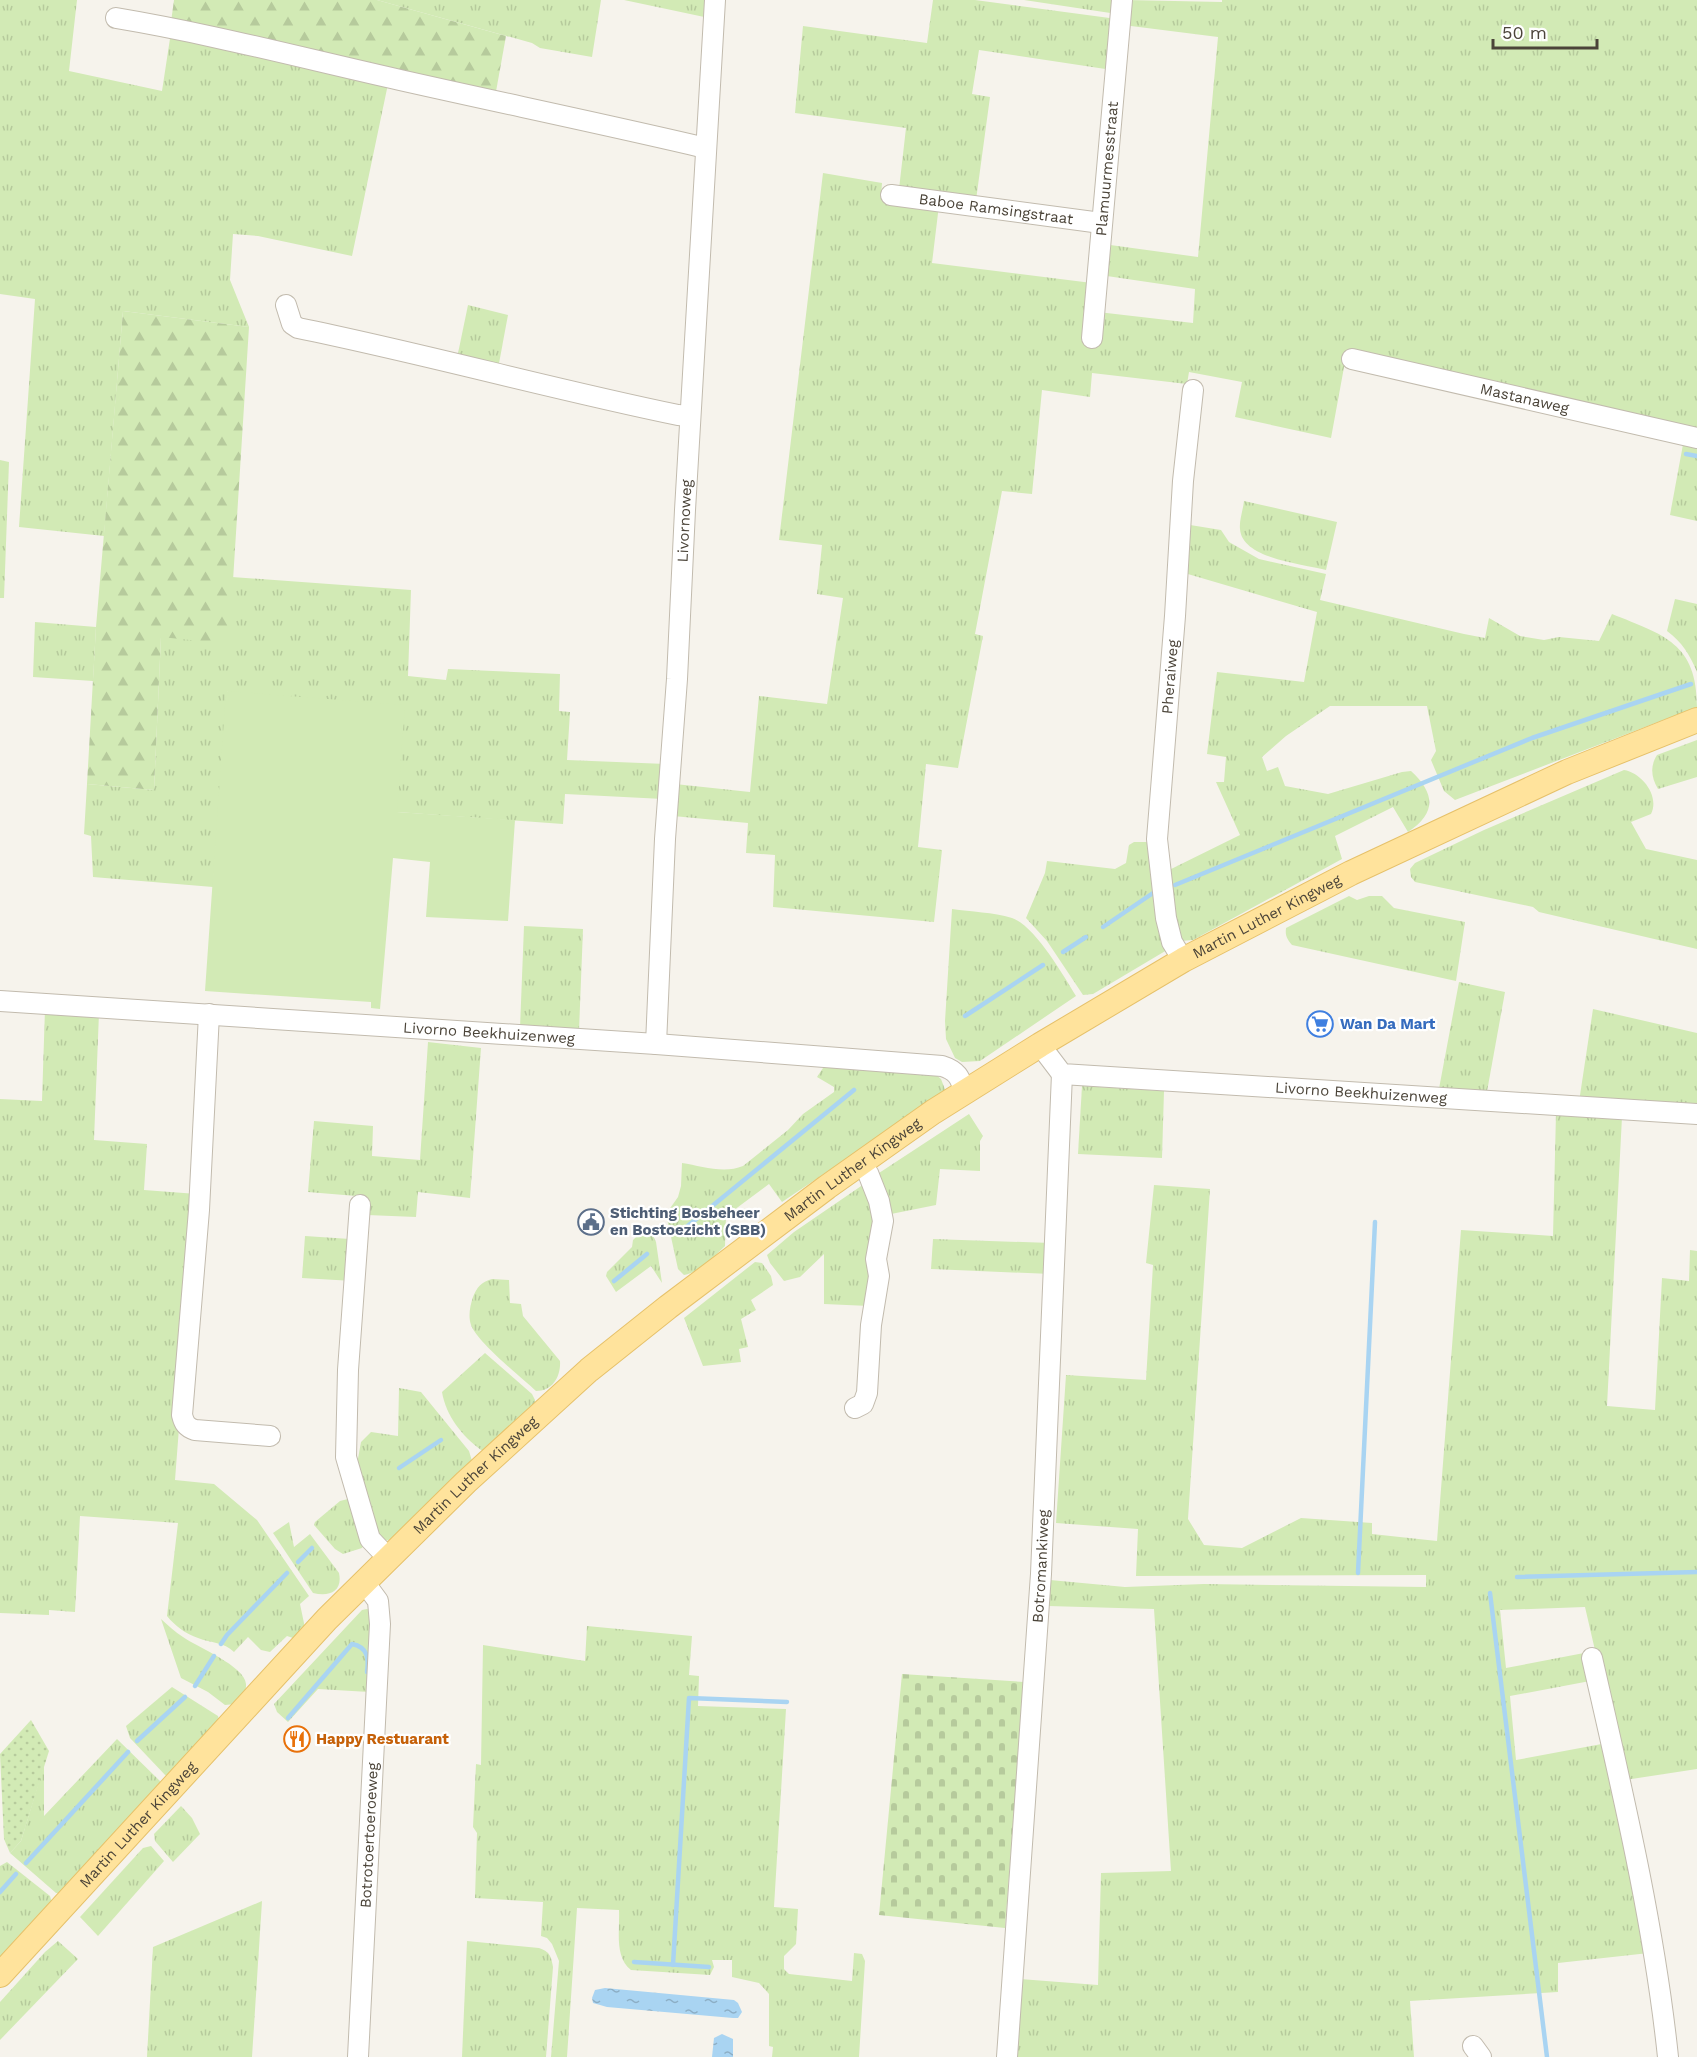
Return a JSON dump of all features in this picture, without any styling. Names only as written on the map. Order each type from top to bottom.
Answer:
[{"type":"main road","name":"Martin Luther Kingweg","points":[[0,1975],[364,1582],[466,1482],[589,1370],[827,1187],[965,1092],[1183,960],[1351,873],[1567,772],[1697,720]]},
{"type":"street","name":"Livornoweg","points":[[656,1044],[665,839],[677,679],[715,0]]},
{"type":"street","name":"Plamuurmesstraat","points":[[1092,338],[1122,0]]},
{"type":"street","points":[[116,18],[198,32],[400,80],[706,148]]},
{"type":"street","name":"Baboe Ramsingstraat","points":[[891,195],[1101,223]]},
{"type":"street","points":[[286,305],[292,324],[298,328],[373,343],[594,398],[690,416]]},
{"type":"street","name":"Mastanaweg","points":[[1352,359],[1697,438]]},
{"type":"street","name":"Pheraiweg","points":[[1183,960],[1172,942],[1166,918],[1157,839],[1183,481],[1193,390]]},
{"type":"street","name":"Livorno Beekhuizenweg","points":[[0,1001],[656,1044],[942,1066],[952,1069],[959,1075],[965,1092]]},
{"type":"street","points":[[209,1014],[199,1210],[182,1415],[184,1423],[195,1430],[270,1436]]},
{"type":"street","points":[[1040,1045],[1062,1074]]},
{"type":"street","name":"Livorno Beekhuizenweg","points":[[1062,1074],[1697,1114]]},
{"type":"street","name":"Botromankiweg","points":[[1007,2057],[1041,1574],[1062,1074]]},
{"type":"street","points":[[855,1408],[862,1404],[867,1394],[871,1325],[879,1276],[876,1259],[883,1221],[879,1201],[868,1173]]},
{"type":"street","points":[[360,1204],[348,1370],[346,1457],[370,1539],[389,1559]]},
{"type":"street","name":"Botrotoertoeroeweg","points":[[358,2057],[380,1624],[378,1601],[364,1582]]},
{"type":"street","points":[[1592,1658],[1617,1769],[1661,1991],[1668,2057]]},
{"type":"green space","points":[[0,0],[77,0],[69,71],[162,91],[171,32],[388,84],[352,256],[258,236],[233,234],[230,280],[249,327],[123,311],[104,536],[19,527],[35,299],[0,294]]},
{"type":"green space","points":[[174,0],[377,0],[506,36],[495,97],[171,22]]},
{"type":"green space","points":[[377,0],[601,0],[592,57],[540,48],[532,43]]},
{"type":"green space","points":[[624,0],[710,0],[709,18]]},
{"type":"green space","points":[[933,0],[975,0],[1117,19],[1112,70],[979,50],[972,94],[990,97],[976,200],[899,189],[906,128],[795,113],[803,26],[927,43]]},
{"type":"green space","points":[[1024,0],[1118,0],[1117,14]]},
{"type":"green space","points":[[1126,0],[1222,2],[1222,0],[1697,0],[1697,433],[1347,351],[1331,438],[1235,417],[1242,382],[1189,372],[1187,384],[1092,373],[1090,397],[1042,390],[1032,494],[1002,491],[975,634],[983,636],[958,768],[926,764],[918,847],[942,850],[934,922],[773,907],[775,855],[746,853],[748,823],[673,816],[675,784],[750,792],[759,696],[827,704],[843,598],[817,594],[822,545],[779,540],[823,173],[882,183],[881,196],[939,205],[932,263],[1092,283],[1098,312],[1193,323],[1195,289],[1100,275],[1103,244],[1198,257],[1218,37],[1123,25]]},
{"type":"green space","points":[[468,305],[508,315],[497,374],[456,363]]},
{"type":"green space","points":[[123,311],[249,327],[229,644],[161,637],[154,790],[87,784],[96,627]]},
{"type":"green space","points":[[1684,439],[1697,442],[1697,521],[1670,515]]},
{"type":"green space","points":[[0,460],[9,462],[4,598],[0,598]]},
{"type":"green space","points":[[1244,501],[1337,522],[1326,570],[1275,558],[1251,547],[1243,539],[1240,529]]},
{"type":"green space","points":[[1184,524],[1221,530],[1229,542],[1259,559],[1326,574],[1320,600],[1464,634],[1485,638],[1489,618],[1520,636],[1544,640],[1559,637],[1599,641],[1612,614],[1647,628],[1674,644],[1684,655],[1691,668],[1697,707],[1455,800],[1444,791],[1431,760],[1436,751],[1427,706],[1330,706],[1286,736],[1262,757],[1267,771],[1278,767],[1285,786],[1328,794],[1411,771],[1425,787],[1428,795],[1428,810],[1424,818],[1408,832],[1393,807],[1335,836],[1342,859],[1193,940],[1181,941],[1163,873],[1240,835],[1216,782],[1224,782],[1226,757],[1207,754],[1217,672],[1304,682],[1317,612],[1181,572]]},
{"type":"green space","points":[[232,577],[411,590],[408,676],[446,680],[448,669],[560,674],[559,711],[570,712],[567,760],[666,764],[663,799],[565,794],[563,824],[397,812],[227,691],[213,887],[93,877],[91,836],[84,834],[87,784],[154,790],[161,637]]},
{"type":"green space","points":[[1675,599],[1697,604],[1697,672],[1685,649],[1667,631]]},
{"type":"green space","points":[[35,622],[96,627],[93,681],[33,677]]},
{"type":"green space","points":[[226,691],[405,705],[397,812],[515,820],[508,921],[426,917],[430,862],[393,858],[380,1009],[371,1008],[371,1002],[205,991]]},
{"type":"green space","points":[[1697,740],[1697,777],[1658,789],[1652,772],[1657,755]]},
{"type":"green space","points":[[1624,770],[1643,780],[1653,800],[1651,814],[1631,822],[1646,849],[1697,860],[1697,949],[1539,912],[1533,907],[1415,882],[1411,877],[1410,869],[1415,863],[1484,830]]},
{"type":"green space","points":[[1134,842],[1150,844],[1167,950],[1093,994],[1083,995],[1047,941],[1026,918],[1045,873],[1047,861],[1115,869],[1126,863],[1129,845]]},
{"type":"green space","points":[[1349,896],[1357,900],[1369,896],[1382,896],[1394,908],[1465,922],[1456,981],[1292,945],[1287,937],[1286,928]]},
{"type":"green space","points":[[952,909],[997,914],[1021,923],[1048,952],[1076,996],[980,1061],[962,1062],[955,1058],[946,1039],[945,1021]]},
{"type":"green space","points":[[524,926],[583,929],[579,1031],[520,1028]]},
{"type":"green space","points":[[1459,982],[1505,992],[1486,1097],[1438,1094]]},
{"type":"green space","points":[[45,1009],[99,1013],[94,1140],[147,1144],[144,1190],[197,1194],[175,1480],[214,1484],[257,1520],[309,1596],[300,1604],[305,1628],[293,1638],[287,1636],[270,1652],[261,1650],[248,1637],[234,1652],[222,1644],[189,1634],[167,1616],[178,1523],[80,1516],[75,1612],[49,1610],[49,1615],[0,1613],[0,1099],[42,1101]]},
{"type":"green space","points":[[1593,1009],[1697,1033],[1697,1110],[1579,1102]]},
{"type":"green space","points":[[428,1042],[481,1048],[470,1198],[418,1192],[416,1217],[367,1215],[368,1197],[308,1192],[314,1121],[373,1126],[372,1156],[420,1160]]},
{"type":"green space","points":[[825,1065],[935,1074],[941,1079],[946,1092],[782,1202],[769,1184],[726,1216],[725,1246],[701,1267],[684,1275],[678,1269],[666,1214],[678,1197],[682,1163],[720,1169],[743,1166],[788,1130],[803,1114],[834,1092],[834,1087],[817,1077]]},
{"type":"green space","points":[[1082,1086],[1164,1091],[1162,1158],[1078,1154]]},
{"type":"green space","points":[[1556,1113],[1622,1117],[1607,1406],[1655,1410],[1662,1278],[1689,1281],[1690,1250],[1697,1251],[1697,1769],[1625,1780],[1585,1607],[1500,1610],[1506,1668],[1584,1653],[1590,1681],[1510,1696],[1516,1760],[1607,1743],[1649,1953],[1558,1963],[1558,1992],[1410,2001],[1414,2057],[1014,2057],[1020,1979],[1098,1985],[1101,1873],[1171,1871],[1154,1609],[1048,1606],[1050,1580],[1125,1587],[1204,1584],[1426,1587],[1426,1575],[1136,1576],[1138,1529],[1056,1523],[1066,1375],[1146,1380],[1153,1265],[1146,1263],[1154,1185],[1210,1189],[1188,1519],[1204,1545],[1242,1548],[1301,1518],[1372,1523],[1372,1534],[1437,1541],[1461,1230],[1553,1236]]},
{"type":"green space","points":[[969,1114],[983,1136],[980,1141],[980,1171],[940,1169],[936,1205],[886,1215],[876,1177],[879,1173]]},
{"type":"green space","points":[[867,1182],[875,1198],[869,1306],[824,1304],[824,1254],[800,1277],[784,1281],[770,1263],[767,1255],[794,1232]]},
{"type":"green space","points":[[643,1230],[651,1231],[656,1242],[662,1283],[651,1266],[616,1292],[606,1276],[607,1272],[632,1247],[633,1240]]},
{"type":"green space","points":[[305,1236],[350,1239],[353,1281],[302,1278]]},
{"type":"green space","points":[[933,1239],[1051,1243],[1051,1274],[931,1269]]},
{"type":"green space","points":[[755,1262],[762,1263],[771,1276],[773,1285],[751,1300],[756,1310],[741,1319],[748,1347],[739,1349],[741,1362],[703,1366],[684,1318]]},
{"type":"green space","points":[[492,1279],[509,1280],[510,1303],[521,1304],[523,1316],[560,1361],[555,1382],[547,1388],[536,1391],[490,1350],[471,1325],[470,1311],[475,1293],[482,1283]]},
{"type":"green space","points":[[485,1353],[532,1394],[535,1405],[487,1450],[481,1450],[456,1425],[447,1409],[442,1392]]},
{"type":"green space","points":[[399,1388],[421,1392],[469,1451],[472,1461],[395,1538],[385,1541],[379,1539],[355,1475],[361,1442],[371,1432],[398,1436]]},
{"type":"green space","points":[[352,1498],[364,1544],[362,1548],[343,1554],[335,1549],[314,1525],[340,1501]]},
{"type":"green space","points":[[289,1522],[294,1547],[310,1534],[339,1573],[339,1585],[334,1592],[313,1593],[273,1533]]},
{"type":"green space","points":[[362,1610],[371,1611],[369,1692],[318,1689],[288,1722],[277,1712],[274,1704]]},
{"type":"green space","points":[[161,1619],[180,1635],[238,1670],[244,1677],[246,1687],[243,1695],[235,1704],[225,1705],[208,1692],[181,1678]]},
{"type":"green space","points":[[587,1626],[692,1636],[689,1675],[699,1676],[698,1706],[786,1709],[774,1907],[798,1909],[796,1944],[784,1956],[784,1969],[789,1974],[852,1981],[854,1953],[862,1954],[865,1961],[859,2057],[772,2057],[773,2047],[769,2046],[769,1994],[759,1983],[732,1977],[732,1960],[712,1960],[714,1967],[710,1975],[631,1970],[626,1965],[620,1951],[619,1910],[577,1908],[567,2057],[551,2057],[559,1961],[552,1944],[547,1938],[541,1936],[543,1902],[475,1898],[477,1833],[473,1827],[476,1764],[481,1765],[483,1645],[585,1661]]},
{"type":"green space","points":[[902,1674],[1024,1682],[1005,1928],[879,1915]]},
{"type":"green space","points":[[172,1687],[218,1716],[219,1721],[167,1777],[130,1738],[126,1726]]},
{"type":"green space","points":[[31,1720],[49,1751],[21,1841],[10,1853],[4,1839],[0,1754]]},
{"type":"green space","points":[[117,1739],[162,1783],[60,1893],[56,1893],[10,1853],[21,1841],[44,1765],[44,1816]]},
{"type":"green space","points":[[181,1806],[192,1818],[200,1834],[173,1862],[155,1841],[154,1834]]},
{"type":"green space","points":[[151,1846],[164,1861],[98,1936],[80,1917],[143,1848]]},
{"type":"green space","points":[[7,1862],[50,1896],[52,1903],[0,1959],[0,1866]]},
{"type":"green space","points":[[262,1901],[252,2057],[147,2057],[153,1947]]},
{"type":"green space","points":[[58,1941],[78,1959],[0,2040],[0,2002],[45,1952]]},
{"type":"green space","points":[[467,1941],[539,1948],[549,1955],[553,1967],[546,2057],[462,2057]]},
{"type":"water","points":[[605,1988],[734,2000],[742,2012],[738,2018],[733,2018],[607,2007],[593,2003],[595,1990]]},
{"type":"water","points":[[722,2034],[733,2039],[733,2057],[712,2057],[714,2038]]},
{"type":"waterway","points":[[1686,454],[1697,456]]},
{"type":"waterway","points":[[1175,885],[1532,738],[1691,684]]},
{"type":"waterway","points":[[1103,927],[1153,893]]},
{"type":"waterway","points":[[1063,952],[1086,937]]},
{"type":"waterway","points":[[965,1016],[1043,965]]},
{"type":"waterway","points":[[684,1229],[854,1090]]},
{"type":"waterway","points":[[1358,1573],[1375,1222]]},
{"type":"waterway","points":[[614,1281],[647,1254]]},
{"type":"waterway","points":[[399,1468],[441,1440]]},
{"type":"waterway","points":[[298,1562],[312,1548]]},
{"type":"waterway","points":[[1517,1577],[1697,1572]]},
{"type":"waterway","points":[[221,1644],[287,1573]]},
{"type":"waterway","points":[[1490,1593],[1547,2057]]},
{"type":"waterway","points":[[288,1718],[352,1644],[361,1648],[366,1654],[367,1672]]},
{"type":"waterway","points":[[195,1686],[214,1656]]},
{"type":"waterway","points":[[137,1741],[185,1697]]},
{"type":"waterway","points":[[673,1965],[689,1698],[787,1702]]},
{"type":"waterway","points":[[26,1863],[128,1752]]},
{"type":"waterway","points":[[0,1892],[16,1874]]},
{"type":"waterway","points":[[634,1962],[709,1967]]},
{"type":"place","name":"Wan Da Mart","points":[[1320,1024]]},
{"type":"place","name":"Stichting Bosbeheer en Bostoezicht (SBB)","points":[[591,1222]]},
{"type":"place","name":"Happy Restuarant","points":[[297,1739]]}]
